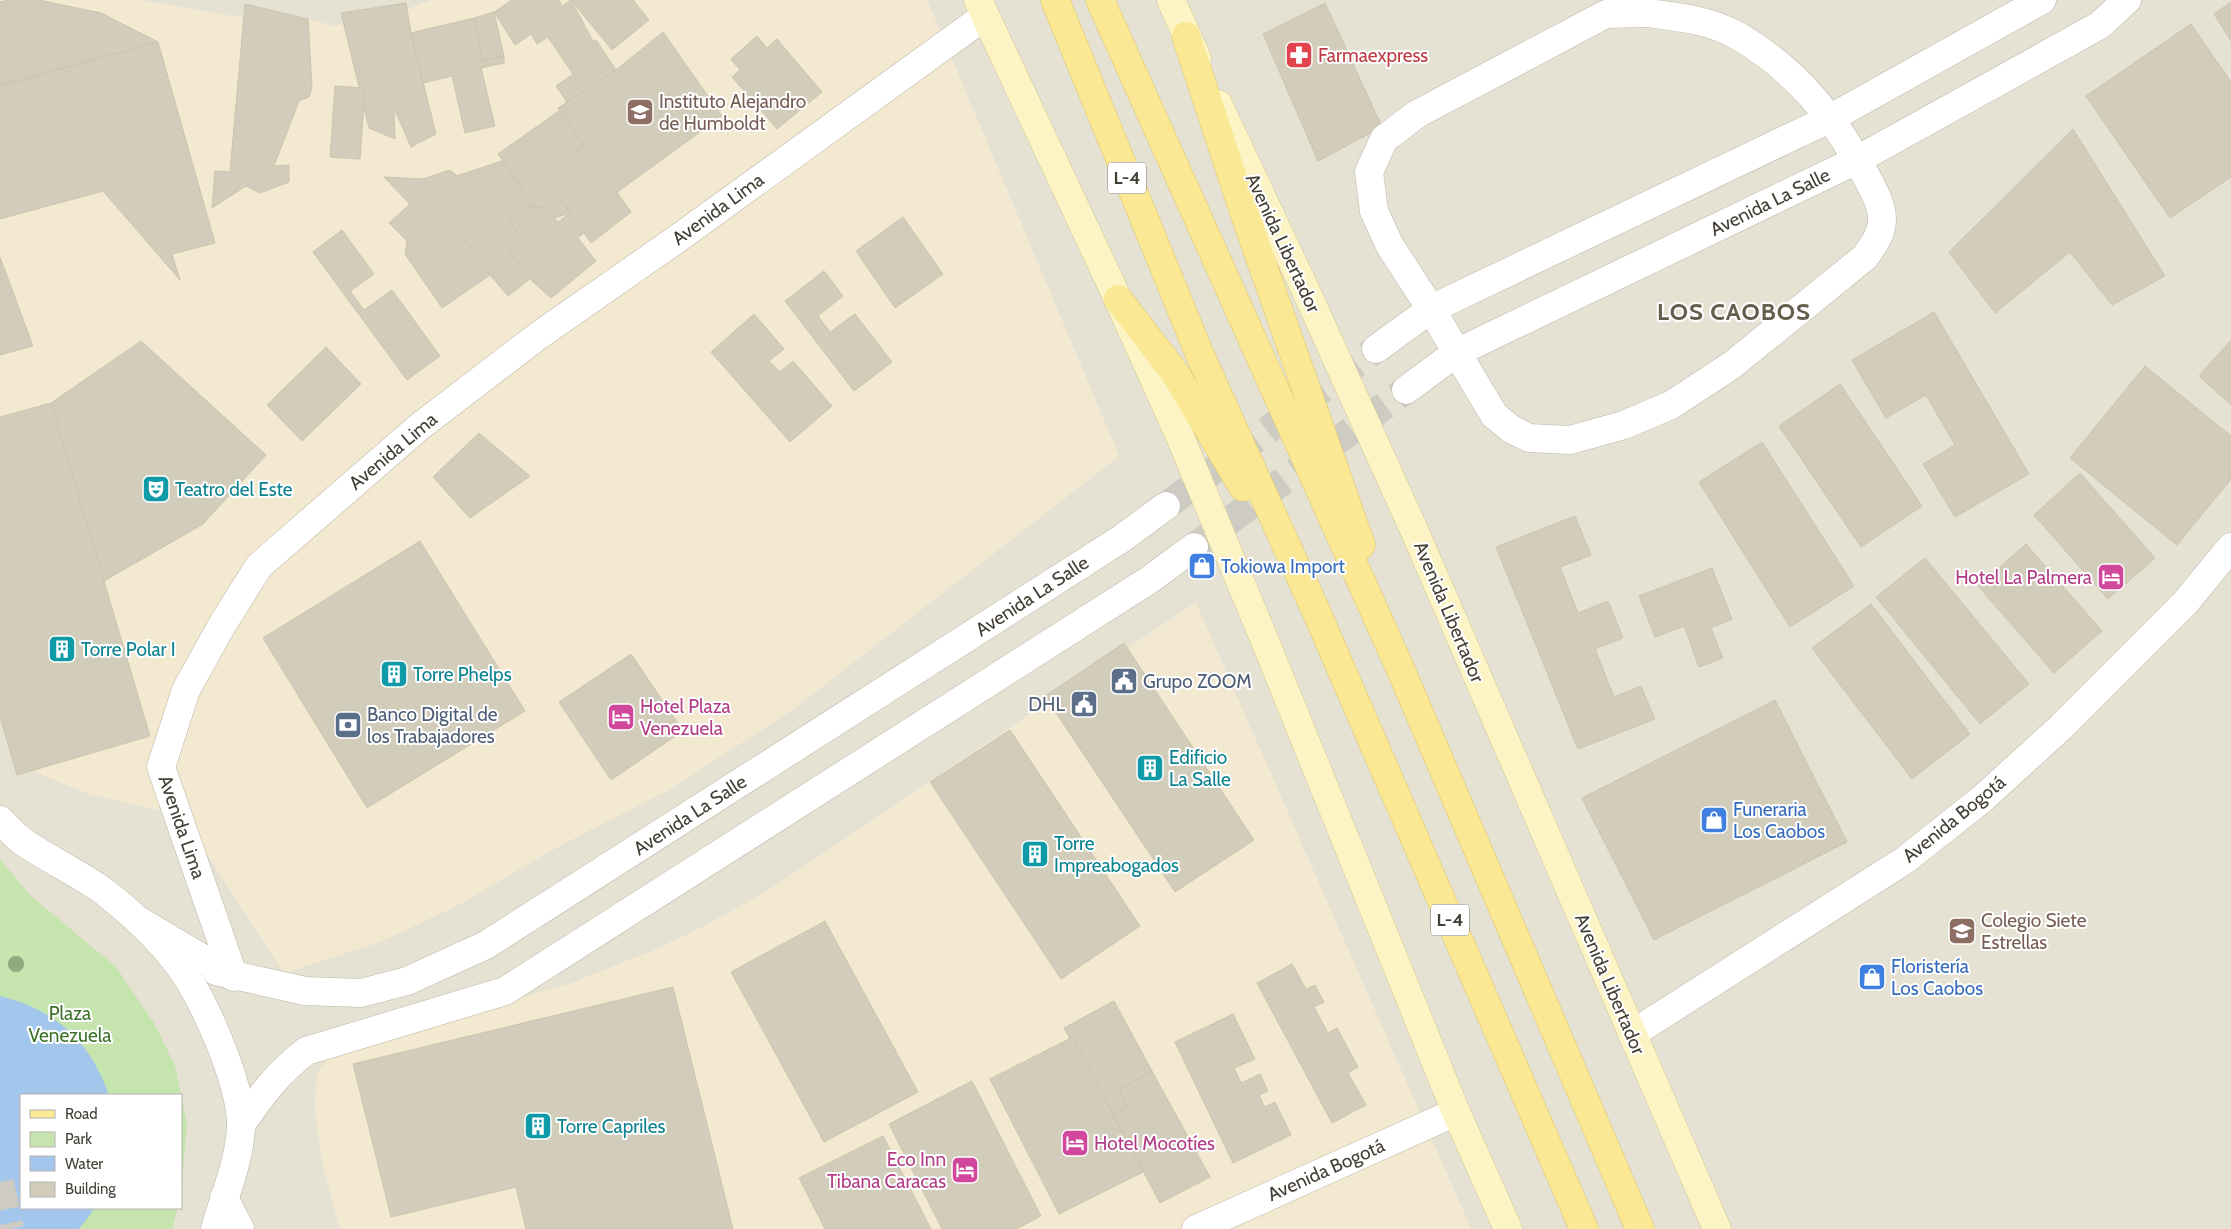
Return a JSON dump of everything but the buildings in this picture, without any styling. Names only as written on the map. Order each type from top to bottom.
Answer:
[{"type":"main road","name":"L-4","points":[[1056,0],[1200,355],[1316,611],[1584,1229]]},
{"type":"main road","name":"L-4","points":[[1100,0],[1400,668],[1640,1229]]},
{"type":"main road","name":"Avenida Libertador","points":[[1171,0],[1186,36],[1306,291],[1406,513],[1717,1229]]},
{"type":"main road","name":"L-4","points":[[981,8],[1118,299],[1184,448],[1267,646],[1456,1112],[1508,1229]]},
{"type":"main road","name":"L-4","points":[[1186,36],[1245,214],[1347,501],[1400,668]]},
{"type":"main road","name":"L-4","points":[[1118,299],[1174,373],[1316,611]]},
{"type":"street","points":[[1376,349],[1431,309],[1830,118],[2042,0]]},
{"type":"street","name":"Avenida La Salle","points":[[1406,390],[1456,353],[1857,160],[2100,25],[2127,0]]},
{"type":"street","name":"Avenida Lima","points":[[234,977],[161,767],[186,690],[222,625],[259,566],[420,427],[530,342],[676,239],[981,8]]},
{"type":"street","points":[[1647,13],[1697,19],[1737,36],[1780,64],[1814,97],[1857,160],[1878,199],[1882,218],[1880,234],[1865,257],[1732,365],[1671,406],[1624,424],[1570,440],[1529,438],[1510,429],[1494,415],[1431,309],[1390,246],[1374,211],[1369,172],[1384,139],[1417,114],[1606,14],[1647,13]]},
{"type":"street","name":"Avenida La Salle","points":[[175,959],[234,977],[305,991],[361,993],[407,981],[486,945],[1121,539],[1166,506]]},
{"type":"street","points":[[241,1125],[267,1086],[284,1068],[306,1051],[505,991],[1149,580],[1194,547]]},
{"type":"street","name":"Avenida Bogotá","points":[[1632,1034],[1905,860],[1974,805],[2061,728],[2185,603],[2231,547]]},
{"type":"street","points":[[0,820],[22,840],[106,893],[138,920],[175,959],[202,1004],[224,1053],[234,1088],[241,1125],[233,1170],[215,1229]]},
{"type":"street","points":[[138,920],[234,977]]},
{"type":"street","name":"Avenida Bogotá","points":[[1196,1229],[1456,1112]]},
{"type":"street","points":[[224,1198],[240,1229]]},
{"type":"shaded area","points":[[0,0],[139,0],[283,25],[308,19],[333,26],[391,15],[432,0],[927,0],[1119,456],[792,710],[670,789],[561,845],[456,906],[380,942],[284,973],[182,815],[88,794],[38,773],[18,750],[0,714]]},
{"type":"shaded area","points":[[139,0],[432,0],[391,15],[333,26],[308,19],[283,25]]},
{"type":"shaded area","points":[[927,0],[2231,0],[2231,1229],[1471,1229],[1195,603],[766,892],[699,929],[650,952],[572,983],[496,1005],[315,1105],[322,1162],[340,1229],[0,1229],[0,714],[88,794],[182,815],[284,973],[380,942],[456,906],[561,845],[670,789],[792,710],[1119,456]]},
{"type":"shaded area","points":[[1196,603],[1471,1229],[340,1229],[322,1162],[315,1105],[317,1073],[336,1050],[572,983],[650,952],[699,929],[766,892]]},
{"type":"green space","name":"Plaza Venezuela","points":[[0,859],[31,896],[116,967],[154,1023],[175,1066],[181,1094],[20,1094],[20,1209],[178,1209],[172,1229],[0,1229]]},
{"type":"green space","points":[[182,1100],[187,1123],[182,1185]]},
{"type":"water","points":[[0,996],[38,1010],[68,1030],[92,1059],[109,1094],[20,1094],[20,1209],[94,1209],[79,1229],[0,1229]]},
{"type":"tunnel","points":[[1166,506],[1376,349]]},
{"type":"tunnel","points":[[1194,547],[1406,390]]},
{"type":"tunnel","points":[[0,1182],[10,1229]]},
{"type":"place","name":"Farmaexpress","points":[[1299,55]]},
{"type":"place","name":"Instituto Alejandro de Humboldt","points":[[640,112]]},
{"type":"place","name":"Teatro del Este","points":[[156,489]]},
{"type":"place","name":"Tokiowa Import","points":[[1202,566]]},
{"type":"place","name":"Hotel La Palmera","points":[[2111,577]]},
{"type":"place","name":"Torre Polar I","points":[[62,649]]},
{"type":"place","name":"Torre Phelps","points":[[394,674]]},
{"type":"place","name":"Grupo ZOOM","points":[[1124,681]]},
{"type":"place","name":"DHL","points":[[1084,704]]},
{"type":"place","name":"Hotel Plaza Venezuela","points":[[621,717]]},
{"type":"place","name":"Banco Digital de los Trabajadores","points":[[348,725]]},
{"type":"place","name":"Edificio La Salle","points":[[1150,768]]},
{"type":"place","name":"Funeraria Los Caobos","points":[[1714,820]]},
{"type":"place","name":"Torre Impreabogados","points":[[1035,854]]},
{"type":"place","name":"Colegio Siete Estrellas","points":[[1962,931]]},
{"type":"place","name":"Floristería Los Caobos","points":[[1872,977]]},
{"type":"place","name":"Torre Capriles","points":[[538,1126]]},
{"type":"place","name":"Hotel Mocotíes","points":[[1075,1143]]},
{"type":"place","name":"Eco Inn Tibana Caracas","points":[[965,1170]]},
{"type":"district","name":"LOS CAOBOS","points":[[1734,311]]}]
